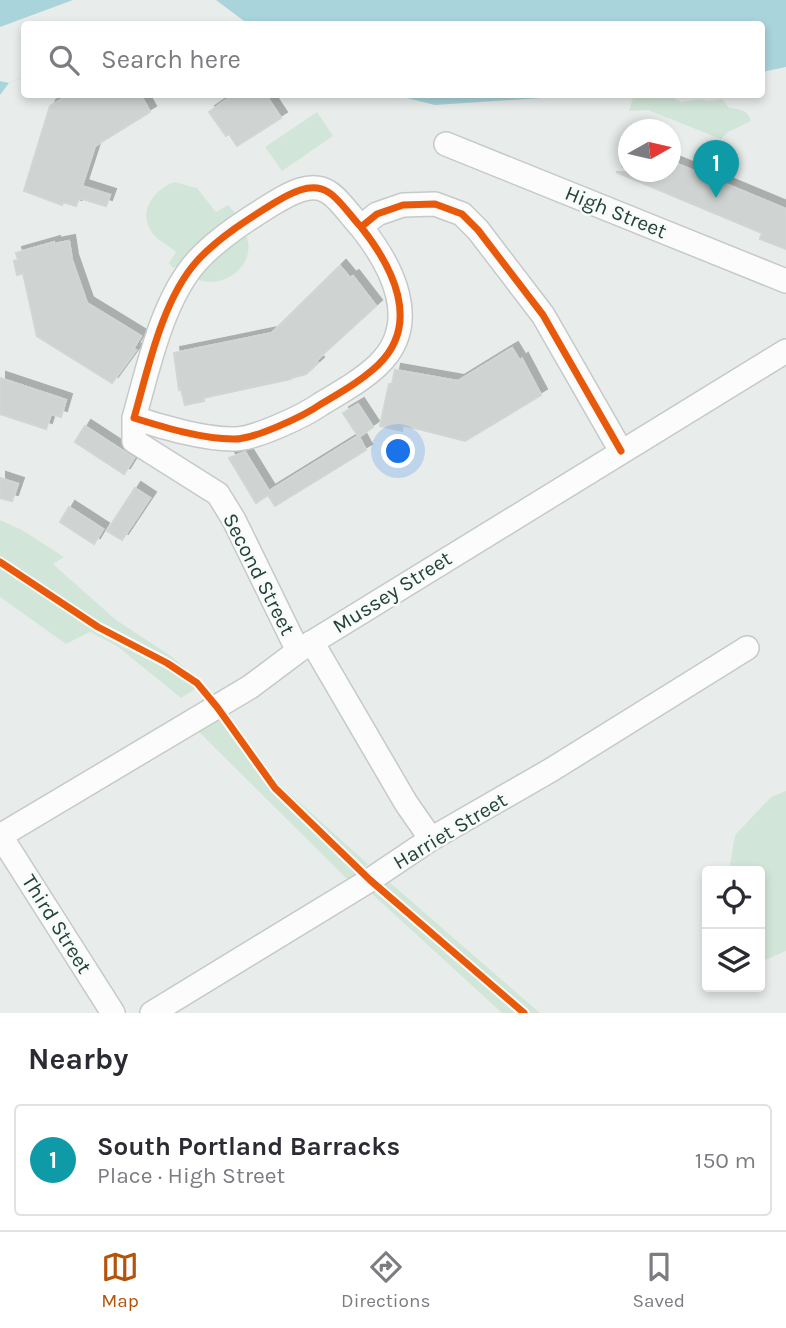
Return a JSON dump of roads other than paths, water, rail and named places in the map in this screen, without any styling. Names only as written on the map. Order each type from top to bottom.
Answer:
[{"type":"street","name":"High Street","points":[[446,144],[786,281]]},
{"type":"street","points":[[311,188],[328,191],[361,227],[394,278],[400,298],[400,326],[389,351],[364,377],[306,414],[277,427],[235,440],[169,429],[134,418],[167,312],[181,283],[197,261],[220,241],[293,191],[311,188]]},
{"type":"street","points":[[361,227],[377,214],[403,205],[435,204],[462,214],[478,230],[542,315],[621,451]]},
{"type":"street","name":"Mussey Street","points":[[0,836],[250,687],[305,646],[786,351]]},
{"type":"street","name":"Second Street","points":[[134,418],[134,441],[218,494],[305,646],[430,839]]},
{"type":"street","name":"Harriet Street","points":[[152,1013],[369,880],[430,839],[528,784],[747,648]]},
{"type":"street","name":"Third Street","points":[[0,836],[113,1013]]},
{"type":"water","points":[[0,0],[786,0],[786,75],[765,79],[765,21],[219,21],[202,13],[73,21],[21,21],[21,78],[9,83],[0,95]]},
{"type":"water","points":[[407,98],[542,98],[435,105]]},
{"type":"place","name":"South Portland Barracks","points":[[716,198]]}]
